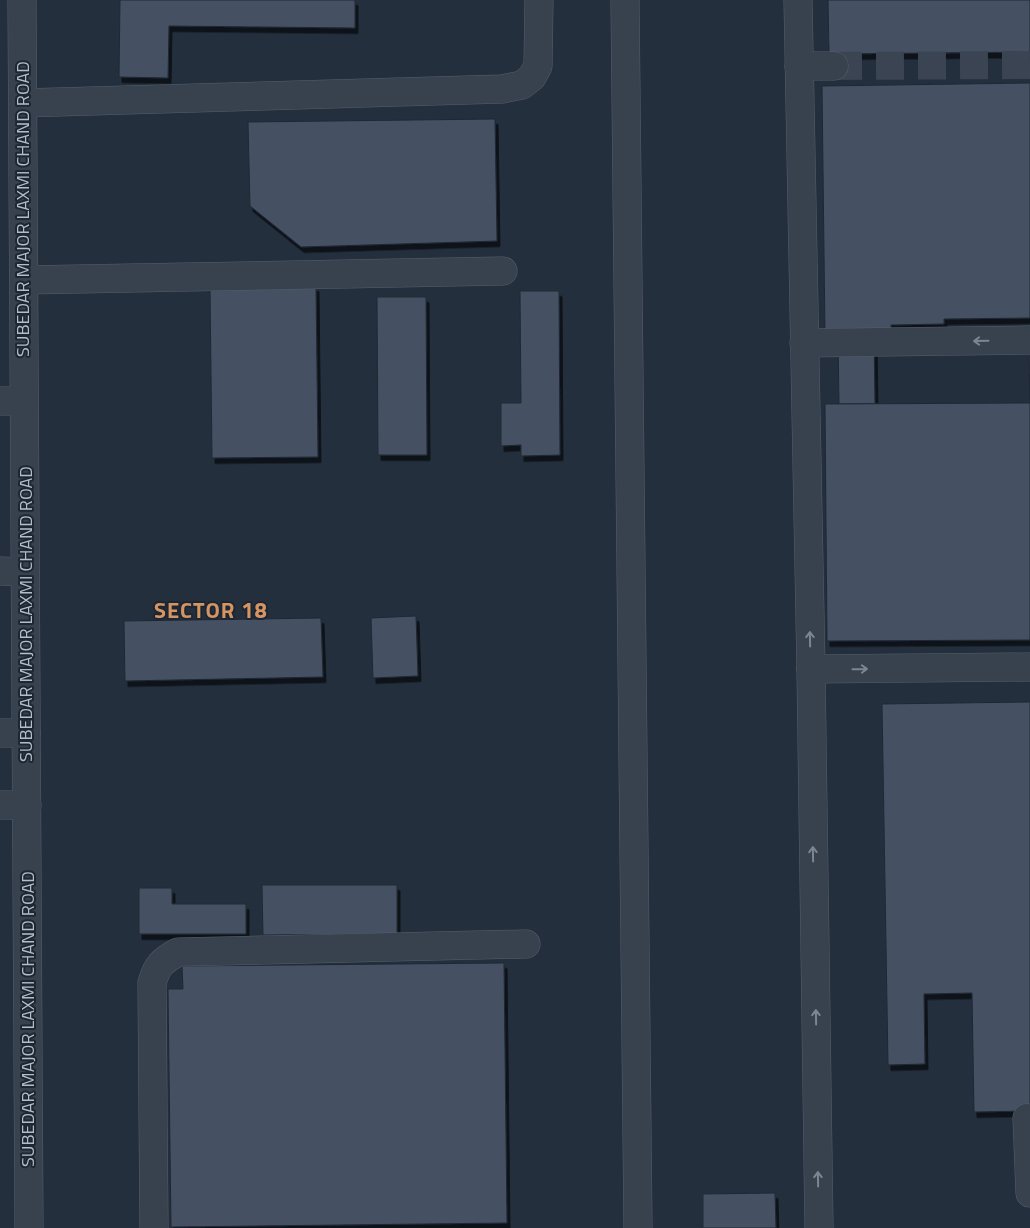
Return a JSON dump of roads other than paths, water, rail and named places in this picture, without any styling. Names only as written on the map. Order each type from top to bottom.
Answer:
[{"type":"street","name":"SUBEDAR MAJOR LAXMI CHAND ROAD","points":[[22,0],[24,280],[12,401],[13,733],[27,805],[29,1228]]},
{"type":"street","points":[[23,102],[502,89],[522,85],[532,77],[538,66],[539,0]]},
{"type":"street","points":[[625,0],[638,1228]]},
{"type":"street","points":[[798,0],[811,669],[819,1228]]},
{"type":"street","points":[[799,66],[834,66]]},
{"type":"street","points":[[24,280],[503,271]]},
{"type":"street","points":[[804,343],[1030,340]]},
{"type":"street","points":[[811,669],[1030,667]]},
{"type":"street","points":[[0,805],[27,805]]},
{"type":"street","points":[[154,1228],[152,983],[156,968],[166,959],[178,952],[526,944]]},
{"type":"street","points":[[1027,1118],[1030,1193]]},
{"type":"tunnel","points":[[834,66],[1030,65]]},
{"type":"district","name":"SECTOR 18","points":[[211,610]]}]
